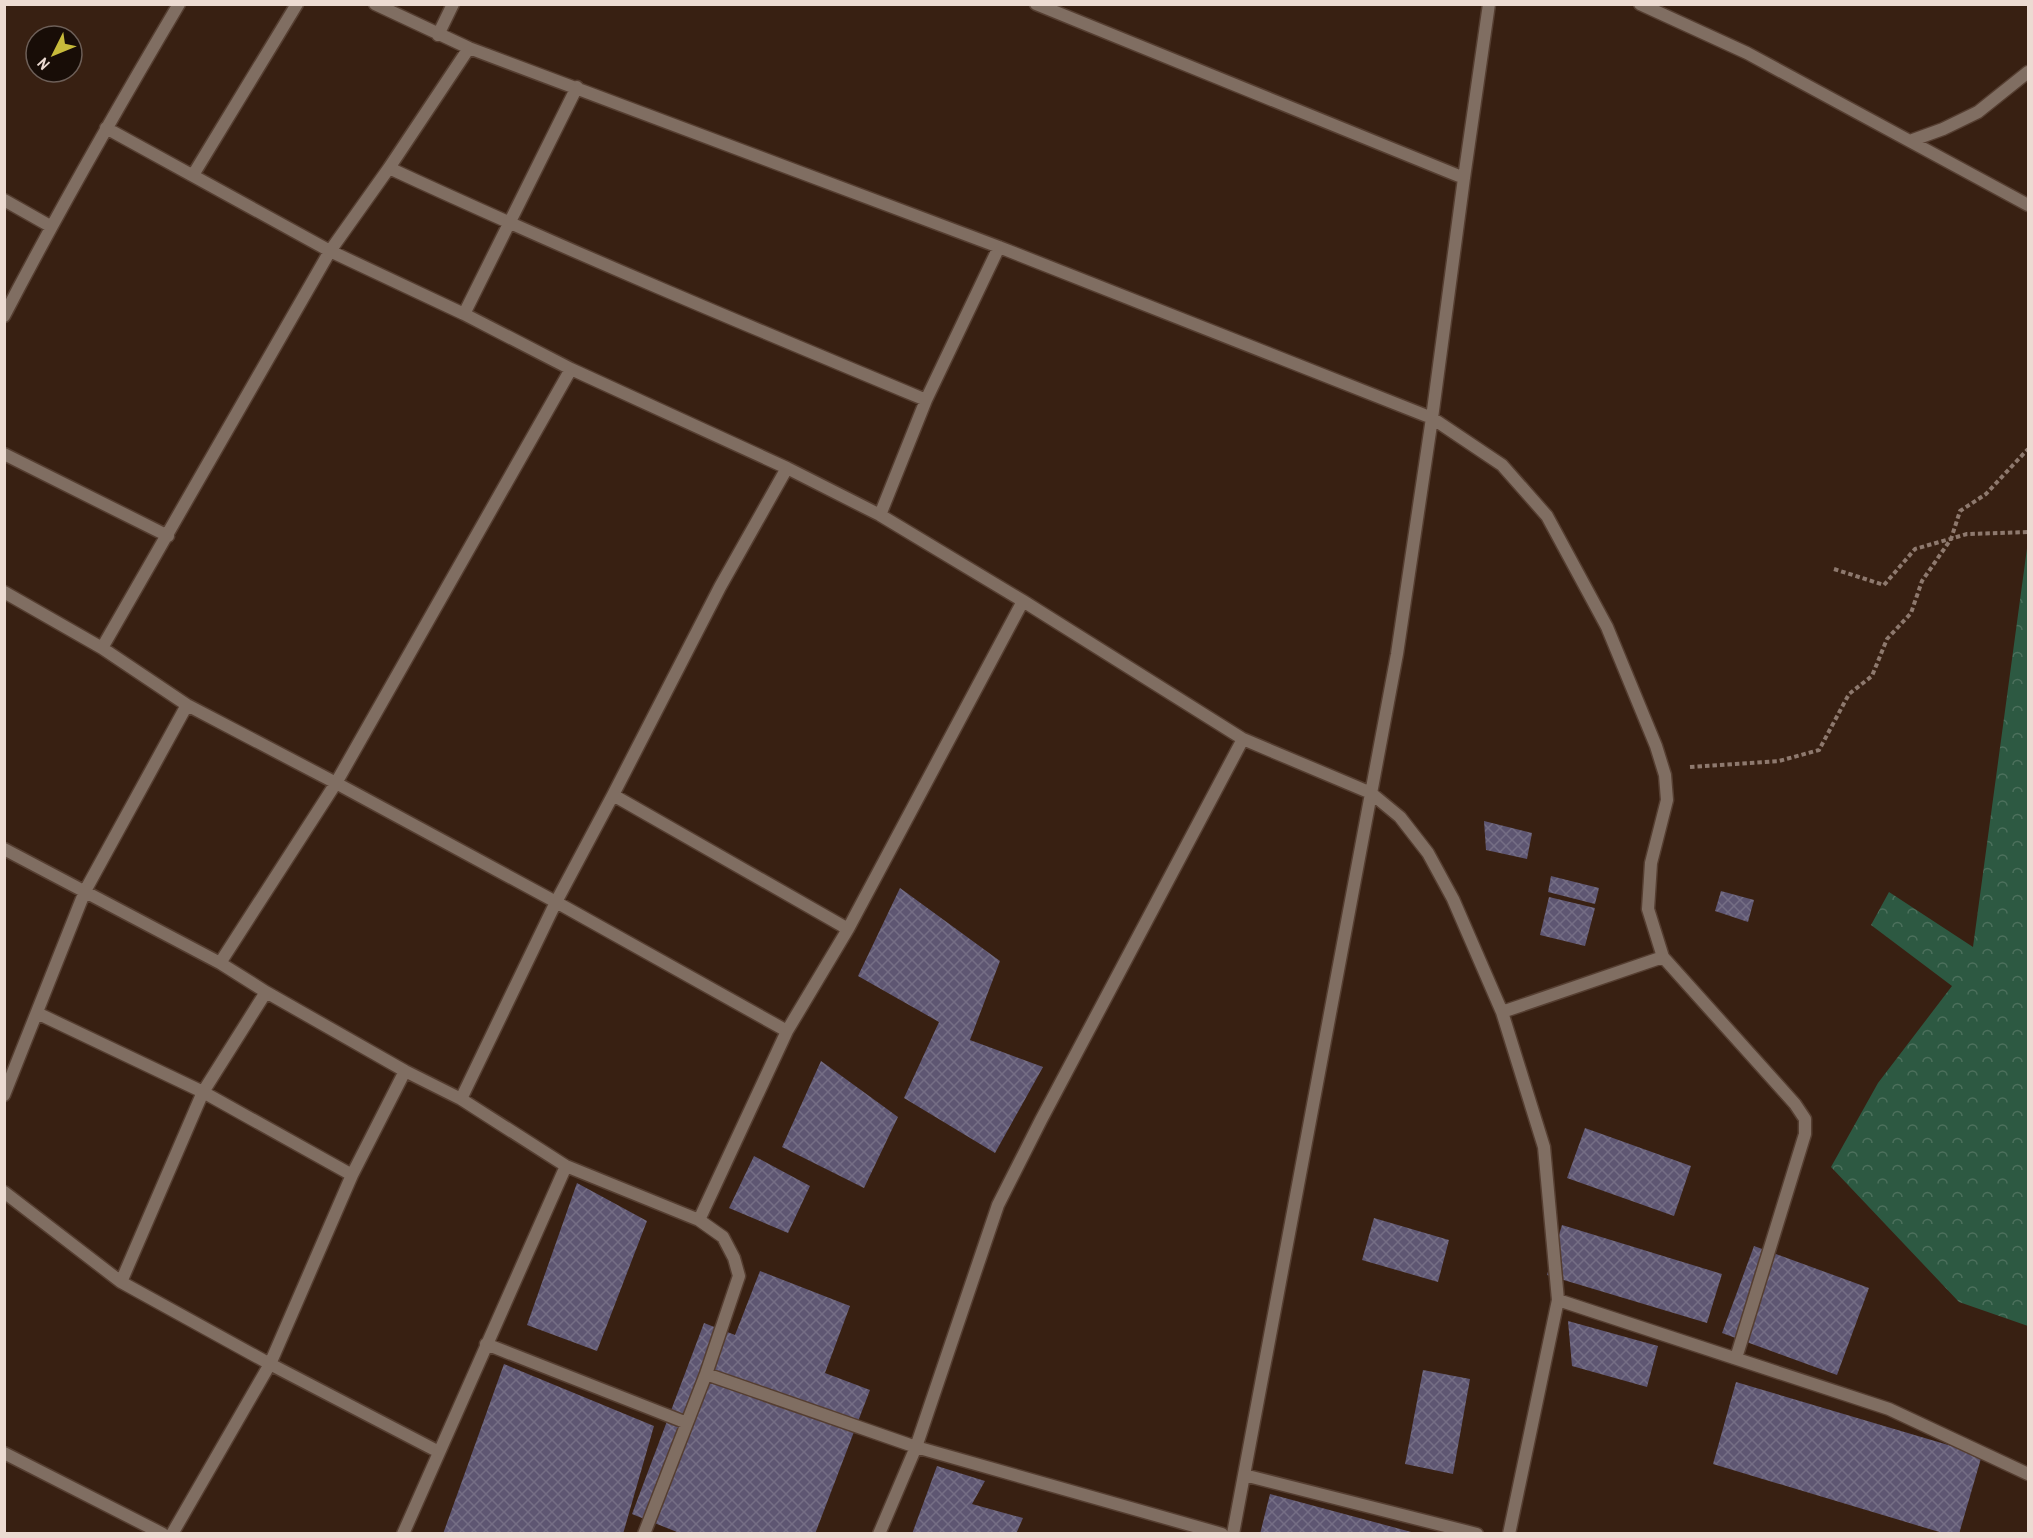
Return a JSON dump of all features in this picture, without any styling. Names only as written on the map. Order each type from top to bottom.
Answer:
[{"type":"street","points":[[4,316],[50,226],[179,4]]},
{"type":"street","points":[[192,175],[297,4]]},
{"type":"street","points":[[375,4],[469,48],[999,247],[1432,418],[1502,465],[1547,516],[1607,627],[1656,746],[1667,800],[1652,863],[1648,909],[1663,957],[1795,1104],[1805,1119],[1805,1134],[1736,1358]]},
{"type":"street","points":[[438,35],[453,4]]},
{"type":"street","points":[[1036,4],[1464,178]]},
{"type":"street","points":[[1233,1533],[1397,654],[1490,4]]},
{"type":"street","points":[[1640,4],[1747,53],[2028,205]]},
{"type":"street","points":[[102,648],[330,251],[469,48]]},
{"type":"street","points":[[1910,141],[1943,129],[1978,112],[2028,72]]},
{"type":"street","points":[[464,314],[577,87]]},
{"type":"street","points":[[106,128],[330,251],[464,314],[571,369],[787,468],[880,515],[1023,601],[1243,739],[1371,794],[1400,817],[1428,853],[1453,899],[1502,1012],[1544,1147],[1558,1300],[1509,1533]]},
{"type":"street","points":[[389,168],[666,292],[926,400]]},
{"type":"street","points":[[4,200],[50,226]]},
{"type":"street","points":[[880,515],[926,400],[999,247]]},
{"type":"street","points":[[220,963],[336,783],[571,369]]},
{"type":"street","points":[[4,454],[168,536]]},
{"type":"street","points":[[461,1099],[556,902],[720,587],[787,468]]},
{"type":"street","points":[[4,592],[102,648],[186,705],[556,902],[787,1031]]},
{"type":"street","points":[[699,1220],[787,1031],[848,929],[1023,601]]},
{"type":"street","points":[[4,1095],[85,891],[186,705]]},
{"type":"street","points":[[879,1533],[916,1447],[998,1205],[1243,739]]},
{"type":"street","points":[[613,795],[848,929]]},
{"type":"street","points":[[4,849],[220,963],[266,992],[405,1071],[461,1099],[566,1166],[699,1220],[723,1237],[734,1258],[739,1276],[706,1374],[645,1533]]},
{"type":"street","points":[[1502,1012],[1663,957]]},
{"type":"street","points":[[121,1282],[203,1092],[266,992]]},
{"type":"street","points":[[37,1013],[203,1092],[352,1175]]},
{"type":"street","points":[[172,1533],[270,1364],[352,1175],[405,1071]]},
{"type":"street","points":[[403,1533],[566,1166]]},
{"type":"street","points":[[4,1192],[121,1282],[270,1364],[439,1452]]},
{"type":"street","points":[[1558,1300],[1889,1409],[2028,1474]]},
{"type":"street","points":[[486,1344],[687,1423]]},
{"type":"street","points":[[706,1374],[916,1447],[1222,1533]]},
{"type":"street","points":[[4,1453],[163,1533]]},
{"type":"street","points":[[1244,1475],[1477,1533]]},
{"type":"path","points":[[1662,767],[1718,766],[1779,761],[1819,750],[1849,694],[1872,676],[1887,639],[1911,613],[1922,581],[1951,539],[1960,511],[1986,494],[2028,449]]},
{"type":"path","points":[[1834,569],[1884,585],[1915,549],[1967,534],[2028,532]]},
{"type":"green space","points":[[2028,541],[2028,1326],[1959,1302],[1831,1167],[1878,1083],[1952,986],[1871,925],[1889,892],[1973,947]]},
{"type":"building","points":[[1484,821],[1532,833],[1527,859],[1486,850]]},
{"type":"building","points":[[1551,876],[1599,888],[1595,904],[1548,892]]},
{"type":"building","points":[[900,888],[1000,961],[970,1040],[1043,1067],[995,1153],[904,1098],[939,1022],[858,976]]},
{"type":"building","points":[[1721,891],[1754,900],[1748,922],[1715,911]]},
{"type":"building","points":[[1549,897],[1595,908],[1585,946],[1540,935]]},
{"type":"building","points":[[821,1061],[898,1117],[864,1188],[782,1147]]},
{"type":"building","points":[[1585,1128],[1691,1166],[1674,1216],[1567,1178]]},
{"type":"building","points":[[754,1156],[810,1186],[788,1233],[729,1208]]},
{"type":"building","points":[[577,1183],[647,1221],[597,1351],[527,1325]]},
{"type":"building","points":[[1374,1218],[1449,1240],[1438,1282],[1362,1260]]},
{"type":"building","points":[[1562,1225],[1722,1274],[1707,1323],[1547,1275]]},
{"type":"building","points":[[1754,1246],[1869,1288],[1837,1375],[1722,1333]]},
{"type":"building","points":[[760,1271],[850,1306],[825,1373],[870,1390],[815,1534],[682,1534],[632,1514],[704,1323],[735,1335]]},
{"type":"building","points":[[1568,1321],[1658,1346],[1647,1387],[1572,1366]]},
{"type":"building","points":[[504,1364],[654,1426],[623,1534],[443,1534]]},
{"type":"building","points":[[1423,1370],[1470,1379],[1453,1474],[1405,1464]]},
{"type":"building","points":[[1736,1382],[1982,1455],[1959,1534],[1946,1534],[1713,1464]]},
{"type":"building","points":[[937,1466],[985,1481],[972,1504],[1023,1518],[1016,1534],[912,1534]]},
{"type":"building","points":[[1270,1494],[1415,1533],[1415,1534],[1260,1534]]}]
